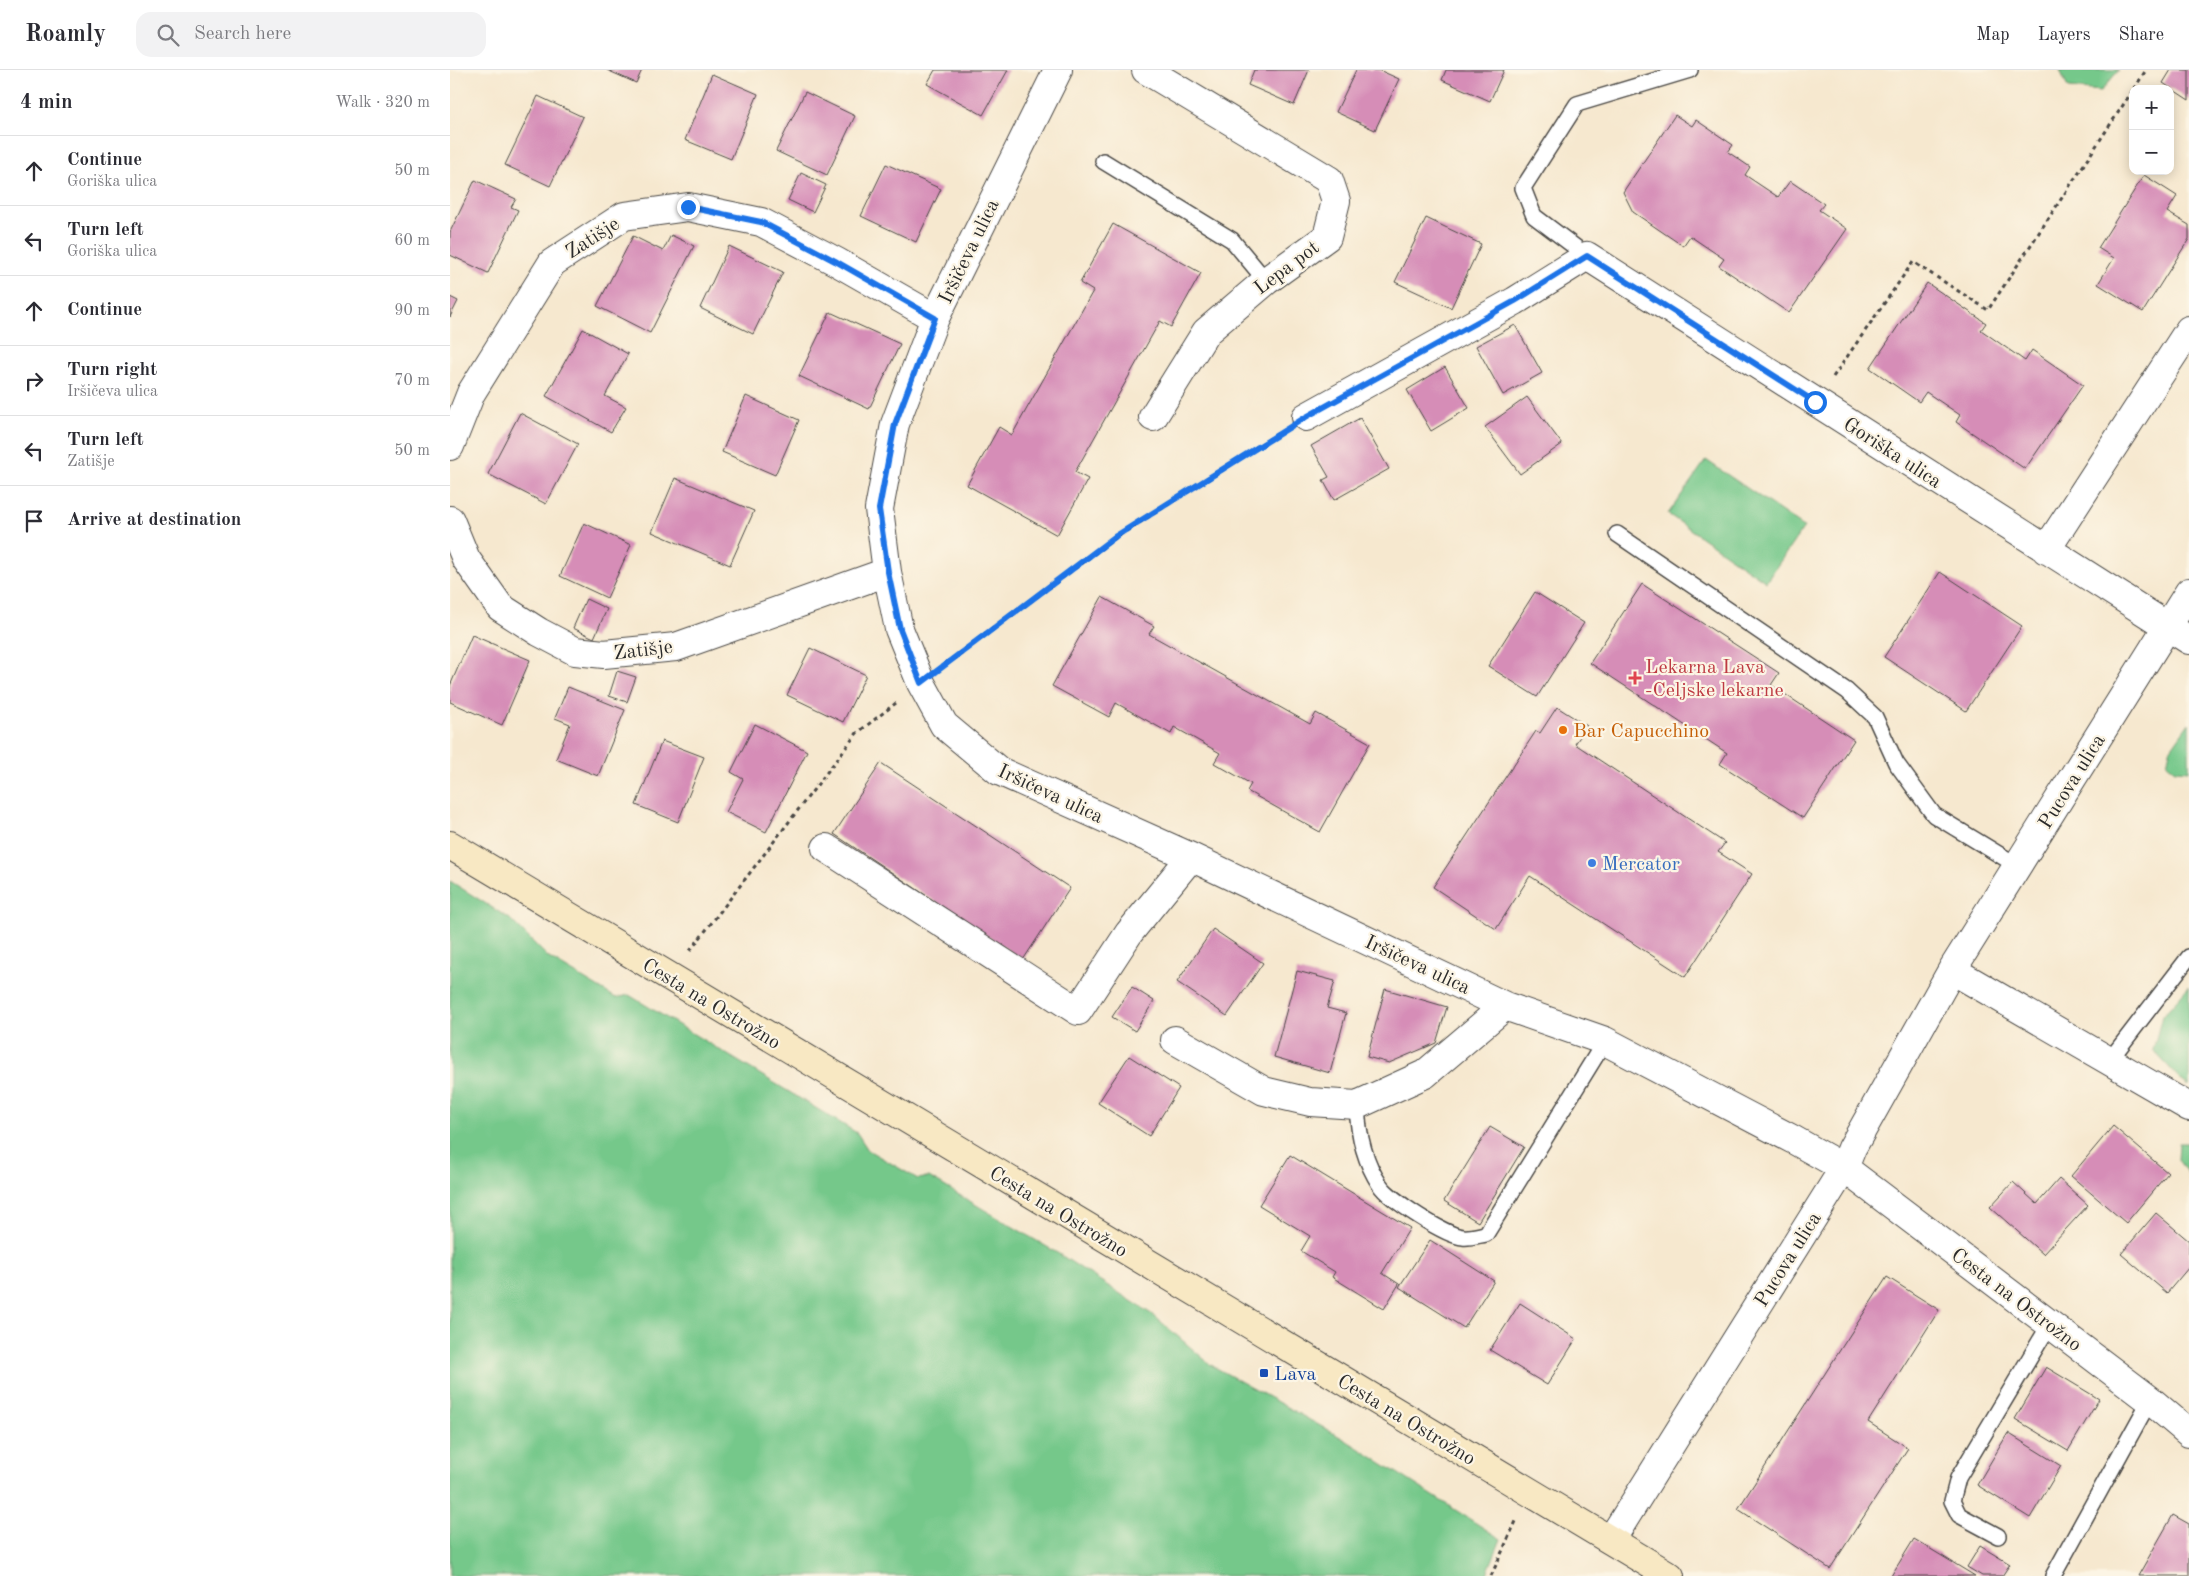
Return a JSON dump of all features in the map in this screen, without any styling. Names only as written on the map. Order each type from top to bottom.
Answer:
[{"type":"street","name":"Iršičeva ulica","points":[[1058,70],[935,318],[895,424],[879,509],[888,572],[900,629],[921,683],[944,725],[999,771],[1192,857],[1505,1006],[1605,1041],[1844,1168]]},
{"type":"street","name":"Lepa pot","points":[[1146,70],[1329,180],[1336,201],[1327,237],[1266,281],[1206,332],[1153,416]]},
{"type":"street","name":"Zatišje","points":[[450,446],[471,393],[552,263],[624,216],[688,207],[761,222],[837,262],[935,318]]},
{"type":"street","name":"Goriška ulica","points":[[1587,256],[2178,634]]},
{"type":"street","points":[[1306,417],[1515,301],[1587,256]]},
{"type":"street","points":[[2046,550],[2189,330]]},
{"type":"street","name":"Zatišje","points":[[450,520],[466,559],[500,607],[539,632],[575,651],[604,654],[676,647],[888,572]]},
{"type":"street","name":"Pucova ulica","points":[[1610,1540],[1844,1168],[1852,1148],[1952,970],[2018,866],[2178,634],[2189,592]]},
{"type":"street","name":"Cesta na Ostrožno","points":[[450,844],[669,978],[1670,1576]]},
{"type":"street","points":[[826,848],[1078,1011],[1130,934],[1192,857]]},
{"type":"street","points":[[1952,970],[2189,1107]]},
{"type":"street","points":[[1175,1040],[1264,1091],[1310,1102],[1357,1105],[1425,1074],[1505,1006]]},
{"type":"street","name":"Cesta na Ostrožno","points":[[1844,1168],[2150,1400],[2188,1432]]},
{"type":"lane","points":[[1587,256],[1534,216],[1523,188],[1577,104],[1690,70]]},
{"type":"lane","points":[[1103,161],[1232,240],[1266,281]]},
{"type":"lane","points":[[1617,534],[1848,691],[1874,717],[1896,763],[1934,815],[2018,866]]},
{"type":"lane","points":[[2109,1061],[2189,957]]},
{"type":"lane","points":[[1357,1105],[1358,1128],[1366,1156],[1380,1186],[1417,1217],[1462,1237],[1486,1234],[1605,1041]]},
{"type":"lane","points":[[1998,1536],[1959,1515],[1952,1501],[1958,1478],[2050,1324]]},
{"type":"lane","points":[[2054,1576],[2150,1400]]},
{"type":"path","points":[[2136,85],[2146,70]]},
{"type":"path","points":[[1815,402],[1913,262],[1988,310],[2129,96]]},
{"type":"path","points":[[669,978],[857,732],[1116,536],[1306,417]]},
{"type":"path","points":[[1491,1576],[1529,1492]]},
{"type":"green space","points":[[2060,70],[2119,70],[2101,91],[2068,88]]},
{"type":"green space","points":[[1706,460],[1804,527],[1766,582],[1668,514]]},
{"type":"green space","points":[[2189,723],[2189,771],[2175,770],[2167,764],[2170,750]]},
{"type":"green space","points":[[450,881],[510,919],[549,958],[616,998],[629,995],[857,1133],[868,1150],[918,1179],[929,1177],[1059,1254],[1153,1315],[1211,1365],[1344,1439],[1501,1539],[1486,1576],[450,1576]]},
{"type":"green space","points":[[2189,986],[2189,1086],[2153,1050],[2162,1016]]},
{"type":"green space","points":[[2179,1143],[2189,1143],[2189,1175],[2178,1160]]},
{"type":"building","points":[[607,70],[642,70],[636,83]]},
{"type":"building","points":[[935,70],[1008,70],[983,115],[927,84]]},
{"type":"building","points":[[1254,70],[1309,70],[1294,105],[1248,85]]},
{"type":"building","points":[[1356,70],[1379,70],[1399,79],[1375,130],[1336,112]]},
{"type":"building","points":[[1446,70],[1504,70],[1490,101],[1442,80]]},
{"type":"building","points":[[2171,70],[2189,70],[2189,100],[2174,90],[2174,85],[2163,83]]},
{"type":"building","points":[[712,74],[758,94],[731,159],[685,140]]},
{"type":"building","points":[[805,92],[855,116],[827,175],[776,151]]},
{"type":"building","points":[[538,96],[583,117],[550,186],[505,165]]},
{"type":"building","points":[[1675,115],[1692,126],[1696,120],[1733,145],[1728,152],[1750,167],[1745,175],[1778,197],[1790,181],[1824,204],[1819,210],[1847,229],[1789,313],[1719,266],[1724,259],[1690,236],[1683,246],[1633,212],[1623,192]]},
{"type":"building","points":[[886,164],[941,189],[916,242],[861,216]]},
{"type":"building","points":[[801,173],[826,185],[813,212],[788,200]]},
{"type":"building","points":[[2144,175],[2177,196],[2167,212],[2189,225],[2189,239],[2143,312],[2098,284],[2114,258],[2098,248]]},
{"type":"building","points":[[475,180],[516,199],[511,207],[518,210],[488,273],[450,255],[450,232]]},
{"type":"building","points":[[1426,218],[1481,244],[1451,308],[1395,282]]},
{"type":"building","points":[[1113,224],[1201,273],[1171,327],[1160,321],[1075,472],[1088,479],[1057,535],[967,485],[999,427],[1012,435],[1093,291],[1080,283]]},
{"type":"building","points":[[671,235],[694,246],[650,333],[597,306],[633,236],[663,251]]},
{"type":"building","points":[[729,246],[783,272],[753,334],[700,308]]},
{"type":"building","points":[[1927,283],[1986,323],[1981,330],[2025,361],[2032,350],[2083,385],[2025,469],[1956,422],[1960,415],[1926,392],[1919,402],[1870,368]]},
{"type":"building","points":[[450,297],[458,301],[450,317]]},
{"type":"building","points":[[830,312],[900,344],[869,409],[799,376]]},
{"type":"building","points":[[1515,325],[1542,373],[1503,395],[1476,346]]},
{"type":"building","points":[[583,329],[628,354],[605,396],[626,407],[611,432],[546,396]]},
{"type":"building","points":[[1445,367],[1469,408],[1431,431],[1407,390]]},
{"type":"building","points":[[746,396],[799,420],[775,475],[722,452]]},
{"type":"building","points":[[1527,397],[1562,444],[1520,474],[1485,427]]},
{"type":"building","points":[[520,413],[578,444],[546,504],[488,474]]},
{"type":"building","points":[[1360,418],[1389,469],[1334,500],[1323,480],[1329,477],[1311,446]]},
{"type":"building","points":[[675,478],[754,511],[730,565],[652,532]]},
{"type":"building","points":[[584,523],[631,545],[607,598],[560,576]]},
{"type":"building","points":[[1940,572],[2022,626],[1966,711],[1884,657]]},
{"type":"building","points":[[1642,584],[1779,673],[1771,685],[1854,740],[1803,818],[1720,764],[1727,753],[1590,663]]},
{"type":"building","points":[[1535,592],[1584,623],[1537,697],[1488,666]]},
{"type":"building","points":[[1102,597],[1154,626],[1149,634],[1310,724],[1316,713],[1370,743],[1320,832],[1247,791],[1251,784],[1214,763],[1220,753],[1174,727],[1171,734],[1116,703],[1109,717],[1052,686]]},
{"type":"building","points":[[586,599],[607,609],[594,638],[573,628]]},
{"type":"building","points":[[472,635],[530,660],[502,725],[450,702],[450,686]]},
{"type":"building","points":[[810,648],[866,675],[843,722],[787,695]]},
{"type":"building","points":[[617,671],[636,677],[627,702],[609,696]]},
{"type":"building","points":[[568,687],[625,710],[598,776],[556,759],[570,724],[555,718]]},
{"type":"building","name":"Mercator","points":[[1557,707],[1587,726],[1575,744],[1725,843],[1718,852],[1752,874],[1685,977],[1530,876],[1496,929],[1433,887],[1536,731],[1540,733]]},
{"type":"building","points":[[755,724],[807,751],[766,832],[726,812],[743,779],[731,772]]},
{"type":"building","points":[[662,741],[704,757],[678,822],[636,805]]},
{"type":"building","points":[[881,763],[1070,888],[1023,960],[834,834]]},
{"type":"building","points":[[1213,929],[1263,963],[1227,1016],[1177,982]]},
{"type":"building","points":[[1297,971],[1335,981],[1327,1008],[1346,1013],[1330,1073],[1274,1057]]},
{"type":"building","points":[[1132,987],[1154,1001],[1135,1031],[1112,1017]]},
{"type":"building","points":[[1385,989],[1447,1007],[1436,1043],[1389,1063],[1367,1057]]},
{"type":"building","points":[[1129,1056],[1179,1088],[1149,1136],[1098,1103]]},
{"type":"building","points":[[2113,1126],[2168,1173],[2126,1223],[2071,1176]]},
{"type":"building","points":[[1490,1127],[1524,1147],[1478,1222],[1444,1201]]},
{"type":"building","points":[[1290,1155],[1410,1228],[1382,1273],[1399,1284],[1384,1309],[1332,1277],[1335,1272],[1301,1251],[1310,1236],[1259,1205]]},
{"type":"building","points":[[2059,1179],[2088,1205],[2043,1254],[1990,1207],[2013,1182],[2037,1204]]},
{"type":"building","points":[[2156,1213],[2189,1241],[2189,1267],[2167,1293],[2121,1254]]},
{"type":"building","points":[[1430,1240],[1494,1281],[1464,1328],[1399,1287]]},
{"type":"building","points":[[1887,1277],[1939,1310],[1868,1422],[1908,1448],[1830,1569],[1738,1509]]},
{"type":"building","points":[[1520,1303],[1576,1339],[1547,1385],[1490,1350]]},
{"type":"building","points":[[2046,1367],[2099,1399],[2068,1451],[2015,1419]]},
{"type":"building","points":[[2008,1433],[2061,1466],[2030,1518],[1977,1485]]},
{"type":"building","points":[[2173,1515],[2189,1524],[2189,1576],[2138,1576]]},
{"type":"building","points":[[1914,1539],[1975,1576],[1891,1576]]},
{"type":"building","points":[[1980,1546],[2010,1564],[2002,1576],[1982,1576],[1967,1567]]},
{"type":"place","name":"Lekarna Lava -Celjske lekarne","points":[[1635,678]]},
{"type":"place","name":"Bar Capucchino","points":[[1563,730]]},
{"type":"place","name":"Mercator","points":[[1592,863]]},
{"type":"place","name":"Lava","points":[[1264,1373]]},
{"type":"route","points":[[688,207],[761,222],[837,262],[935,318],[895,424],[879,509],[888,572],[900,629],[921,683],[1116,536],[1306,417],[1515,301],[1587,256],[1815,402]]}]
